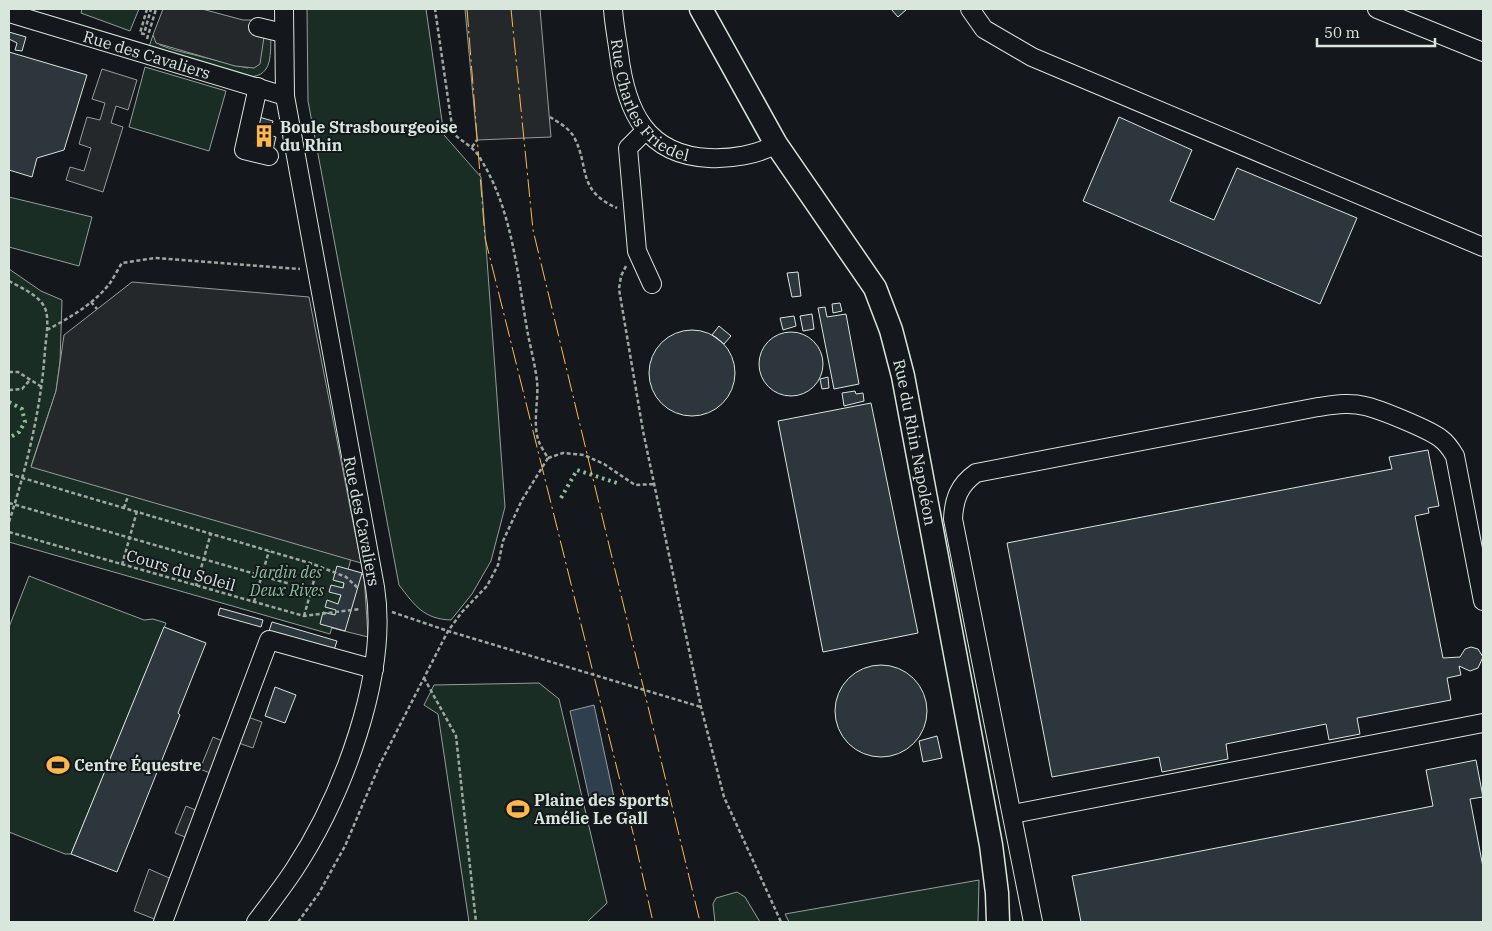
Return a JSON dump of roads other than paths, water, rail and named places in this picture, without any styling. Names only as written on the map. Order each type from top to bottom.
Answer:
[{"type":"main road","name":"Rue du Rhin Napoléon","points":[[701,9],[776,144],[875,288],[891,330],[903,376],[991,845],[998,922]]},
{"type":"street","name":"Rue des Cavaliers","points":[[256,922],[294,869],[336,789],[359,729],[374,669],[378,640],[378,607],[285,96],[284,9]]},
{"type":"street","name":"Rue Charles Friedel","points":[[614,9],[620,68],[636,118],[645,131],[671,150],[697,158],[724,159],[768,149],[776,144]]},
{"type":"street","points":[[970,9],[984,29],[1032,57],[1483,247]]},
{"type":"street","points":[[1376,9],[1483,52]]},
{"type":"street","name":"Rue des Cavaliers","points":[[9,13],[126,54],[258,87],[285,96]]},
{"type":"street","points":[[258,27],[283,33]]},
{"type":"street","points":[[258,87],[244,150],[269,156]]},
{"type":"street","points":[[645,131],[628,148],[638,251],[652,284]]},
{"type":"street","points":[[1033,922],[953,519],[954,504],[958,491],[966,480],[976,473],[1318,407],[1344,404],[1365,406],[1424,430],[1440,438],[1449,446],[1455,456],[1483,601]]},
{"type":"street","points":[[163,922],[270,640],[374,669]]},
{"type":"street","points":[[1013,814],[1483,723]]},
{"type":"water","points":[[594,705],[615,802],[591,807],[570,711]]},
{"type":"place","name":"Boule Strasbourgeoise du Rhin","points":[[264,136]]},
{"type":"place","name":"Centre Équestre","points":[[58,765]]},
{"type":"place","name":"Plaine des sports Amélie Le Gall","points":[[518,809]]},
{"type":"park label","name":"Jardin des Deux Rives","points":[[287,581]]}]
